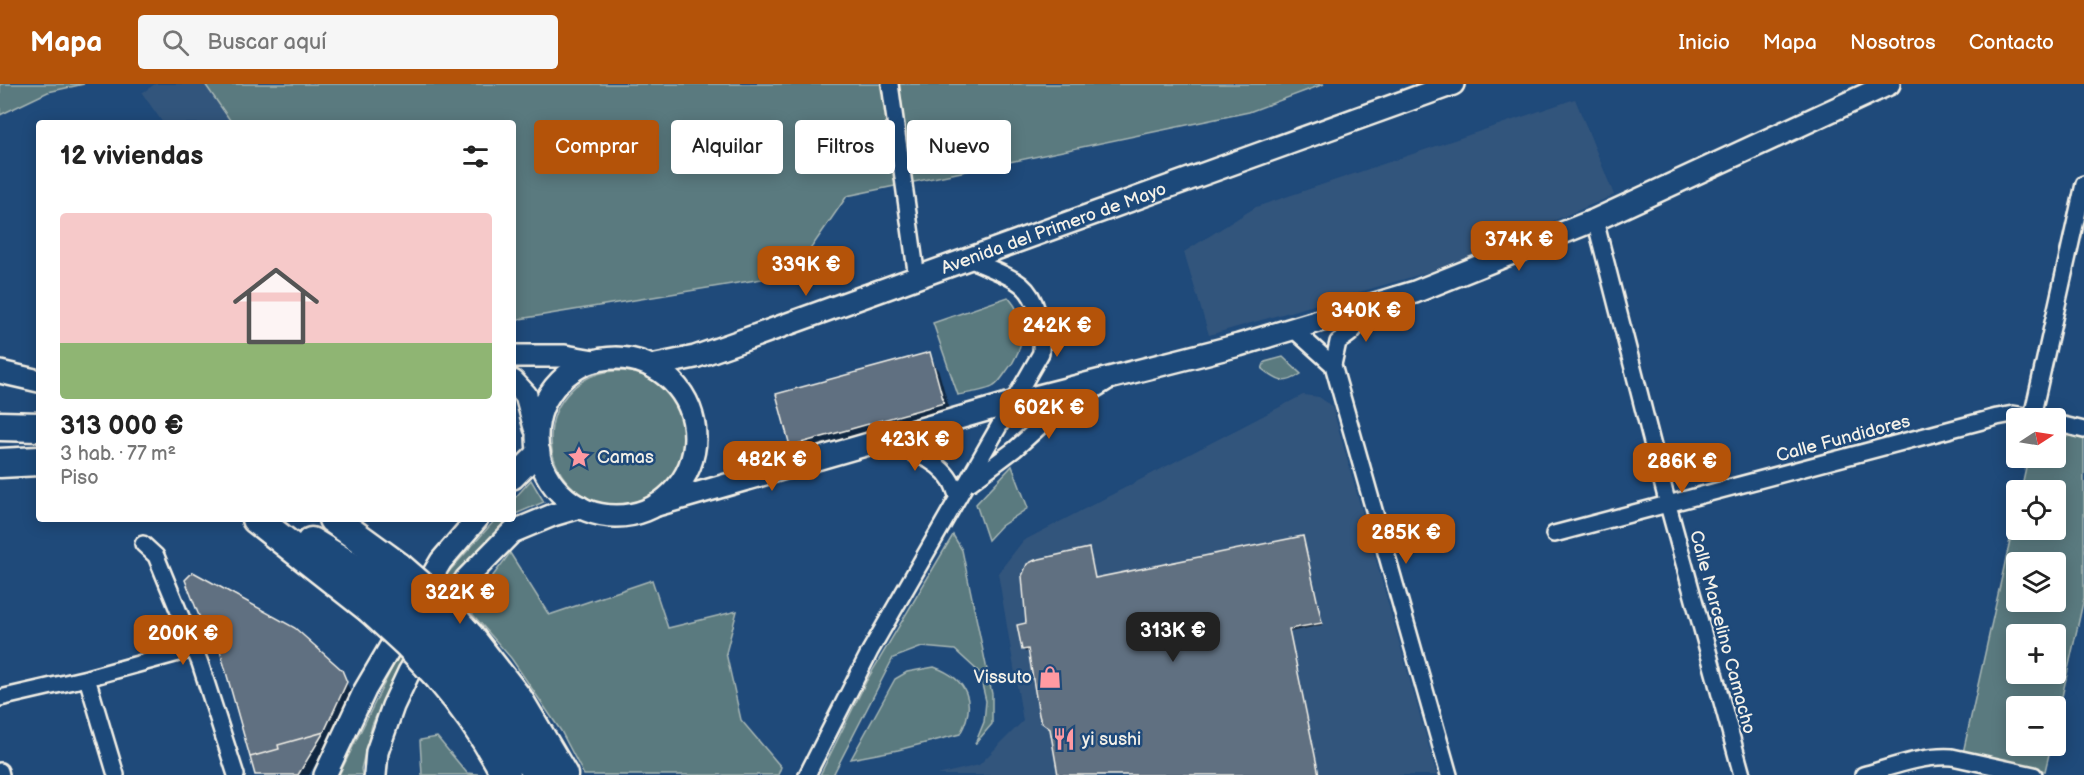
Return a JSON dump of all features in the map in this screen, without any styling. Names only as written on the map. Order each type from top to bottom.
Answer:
[{"type":"highway","points":[[0,426],[36,426]]},
{"type":"highway","points":[[0,463],[36,461]]},
{"type":"highway","points":[[261,522],[383,590],[436,599],[453,658],[458,699],[495,754],[506,775]]},
{"type":"highway","points":[[274,522],[312,542],[383,590]]},
{"type":"highway","points":[[335,522],[383,590],[408,644],[453,658],[518,699],[563,775]]},
{"type":"highway","points":[[453,658],[523,775]]},
{"type":"highway","points":[[453,658],[495,704],[538,775]]},
{"type":"main road","name":"Avenida del Primero de Mayo","points":[[651,366],[695,357],[1453,84]]},
{"type":"main road","points":[[516,384],[530,403],[538,444],[549,478],[563,495],[592,512],[619,516],[632,515],[657,505],[1011,404],[1293,329],[1415,292],[1595,220],[1889,84]]},
{"type":"main road","points":[[516,356],[565,356],[594,361]]},
{"type":"main road","points":[[516,474],[538,444],[543,408],[554,389],[569,373],[594,361],[614,357],[626,358],[651,366],[668,377],[681,392],[692,413],[694,450],[685,476],[668,497],[657,505]]},
{"type":"main road","points":[[0,372],[36,380]]},
{"type":"main road","points":[[375,775],[377,752],[393,706],[409,672],[466,579],[512,532],[553,514],[580,507]]},
{"type":"main road","points":[[325,775],[366,690],[441,561],[474,522]]},
{"type":"street","points":[[890,84],[917,278]]},
{"type":"street","points":[[2037,408],[2084,184]]},
{"type":"street","name":"Calle Marcelino Camacho","points":[[1595,220],[1668,505],[1742,775]]},
{"type":"street","points":[[807,775],[870,651],[1041,354],[1042,334],[1030,295],[1018,281],[969,259]]},
{"type":"street","points":[[1360,310],[1357,327],[1338,342],[1333,365],[1449,775]]},
{"type":"street","points":[[1293,329],[1333,365]]},
{"type":"street","points":[[962,492],[1048,419],[1119,375]]},
{"type":"street","name":"Calle Fundidores","points":[[1554,534],[2006,415]]},
{"type":"street","points":[[2066,426],[2084,430]]},
{"type":"street","points":[[877,443],[903,448],[930,462],[962,492]]},
{"type":"street","points":[[143,544],[156,556],[194,649],[236,775]]},
{"type":"street","points":[[0,698],[87,678],[194,649]]},
{"type":"street","points":[[87,678],[116,775]]},
{"type":"street","points":[[1863,775],[1940,757],[2034,775]]},
{"type":"shaded area","points":[[155,84],[205,84],[230,120],[161,120],[142,93]]},
{"type":"shaded area","points":[[1575,99],[1614,195],[1443,268],[1209,335],[1184,252],[1256,207]]},
{"type":"shaded area","points":[[1303,395],[1319,397],[1332,406],[1437,775],[937,775],[979,765],[1023,721],[998,573],[1023,541]]},
{"type":"green space","points":[[0,84],[84,84],[48,92],[0,115]]},
{"type":"green space","points":[[205,84],[1324,84],[1249,112],[1011,162],[1011,120],[907,120],[907,174],[952,174],[847,196],[793,274],[516,320],[516,120],[230,120]]},
{"type":"green space","points":[[1008,297],[1015,306],[1022,325],[1021,344],[1017,354],[994,386],[982,391],[958,395],[933,323]]},
{"type":"green space","points":[[1283,357],[1301,374],[1285,381],[1272,377],[1262,369],[1265,362]]},
{"type":"green space","points":[[618,371],[644,376],[665,391],[680,412],[685,438],[680,464],[665,485],[644,500],[618,505],[592,500],[571,485],[556,464],[551,438],[556,412],[571,391],[592,376]]},
{"type":"green space","points":[[2066,434],[2084,438],[2084,598],[2066,679],[2066,624],[2006,624],[2006,684],[2065,684],[2062,696],[2006,696],[2006,756],[2049,756],[2045,771],[1963,753],[2006,558],[2006,612],[2066,612],[2066,552],[2007,552],[2010,540],[2066,540],[2066,480],[2023,480],[2026,468],[2066,468]]},
{"type":"green space","points":[[1012,466],[1028,508],[1001,526],[988,540],[976,504]]},
{"type":"green space","points":[[531,480],[544,502],[516,514],[516,497]]},
{"type":"green space","points":[[493,522],[504,522],[452,579],[395,674],[372,725],[361,769],[362,775],[339,775],[394,664],[446,575]]},
{"type":"green space","points":[[953,535],[962,550],[992,694],[992,724],[975,744],[984,722],[986,701],[979,672],[955,650],[922,647],[893,658],[833,775],[820,775],[867,680]]},
{"type":"green space","points":[[510,553],[549,615],[652,580],[668,628],[737,611],[726,653],[741,720],[781,767],[778,775],[584,775],[561,731],[511,658],[468,609]]},
{"type":"green space","points":[[934,667],[955,678],[966,693],[968,712],[960,734],[851,759],[895,679],[907,672]]},
{"type":"green space","points":[[437,737],[467,773],[486,775],[422,775],[420,740]]},
{"type":"building","points":[[930,352],[944,403],[790,446],[776,394]]},
{"type":"building","points":[[1303,536],[1322,623],[1289,629],[1319,775],[1058,775],[1050,729],[1041,722],[1028,649],[1022,650],[1017,625],[1026,623],[1022,576],[1027,564],[1035,560],[1089,548],[1095,578]]},
{"type":"building","points":[[193,572],[295,628],[342,670],[347,682],[324,732],[278,745],[279,749],[250,757],[215,633],[203,626],[185,580]]},
{"type":"building","points":[[324,732],[298,775],[255,775],[250,757],[279,749],[278,745]]},
{"type":"place","name":"Camas","points":[[579,457]]},
{"type":"place","name":"Vissuto","points":[[1050,677]]},
{"type":"place","name":"yi sushi","points":[[1064,739]]}]
